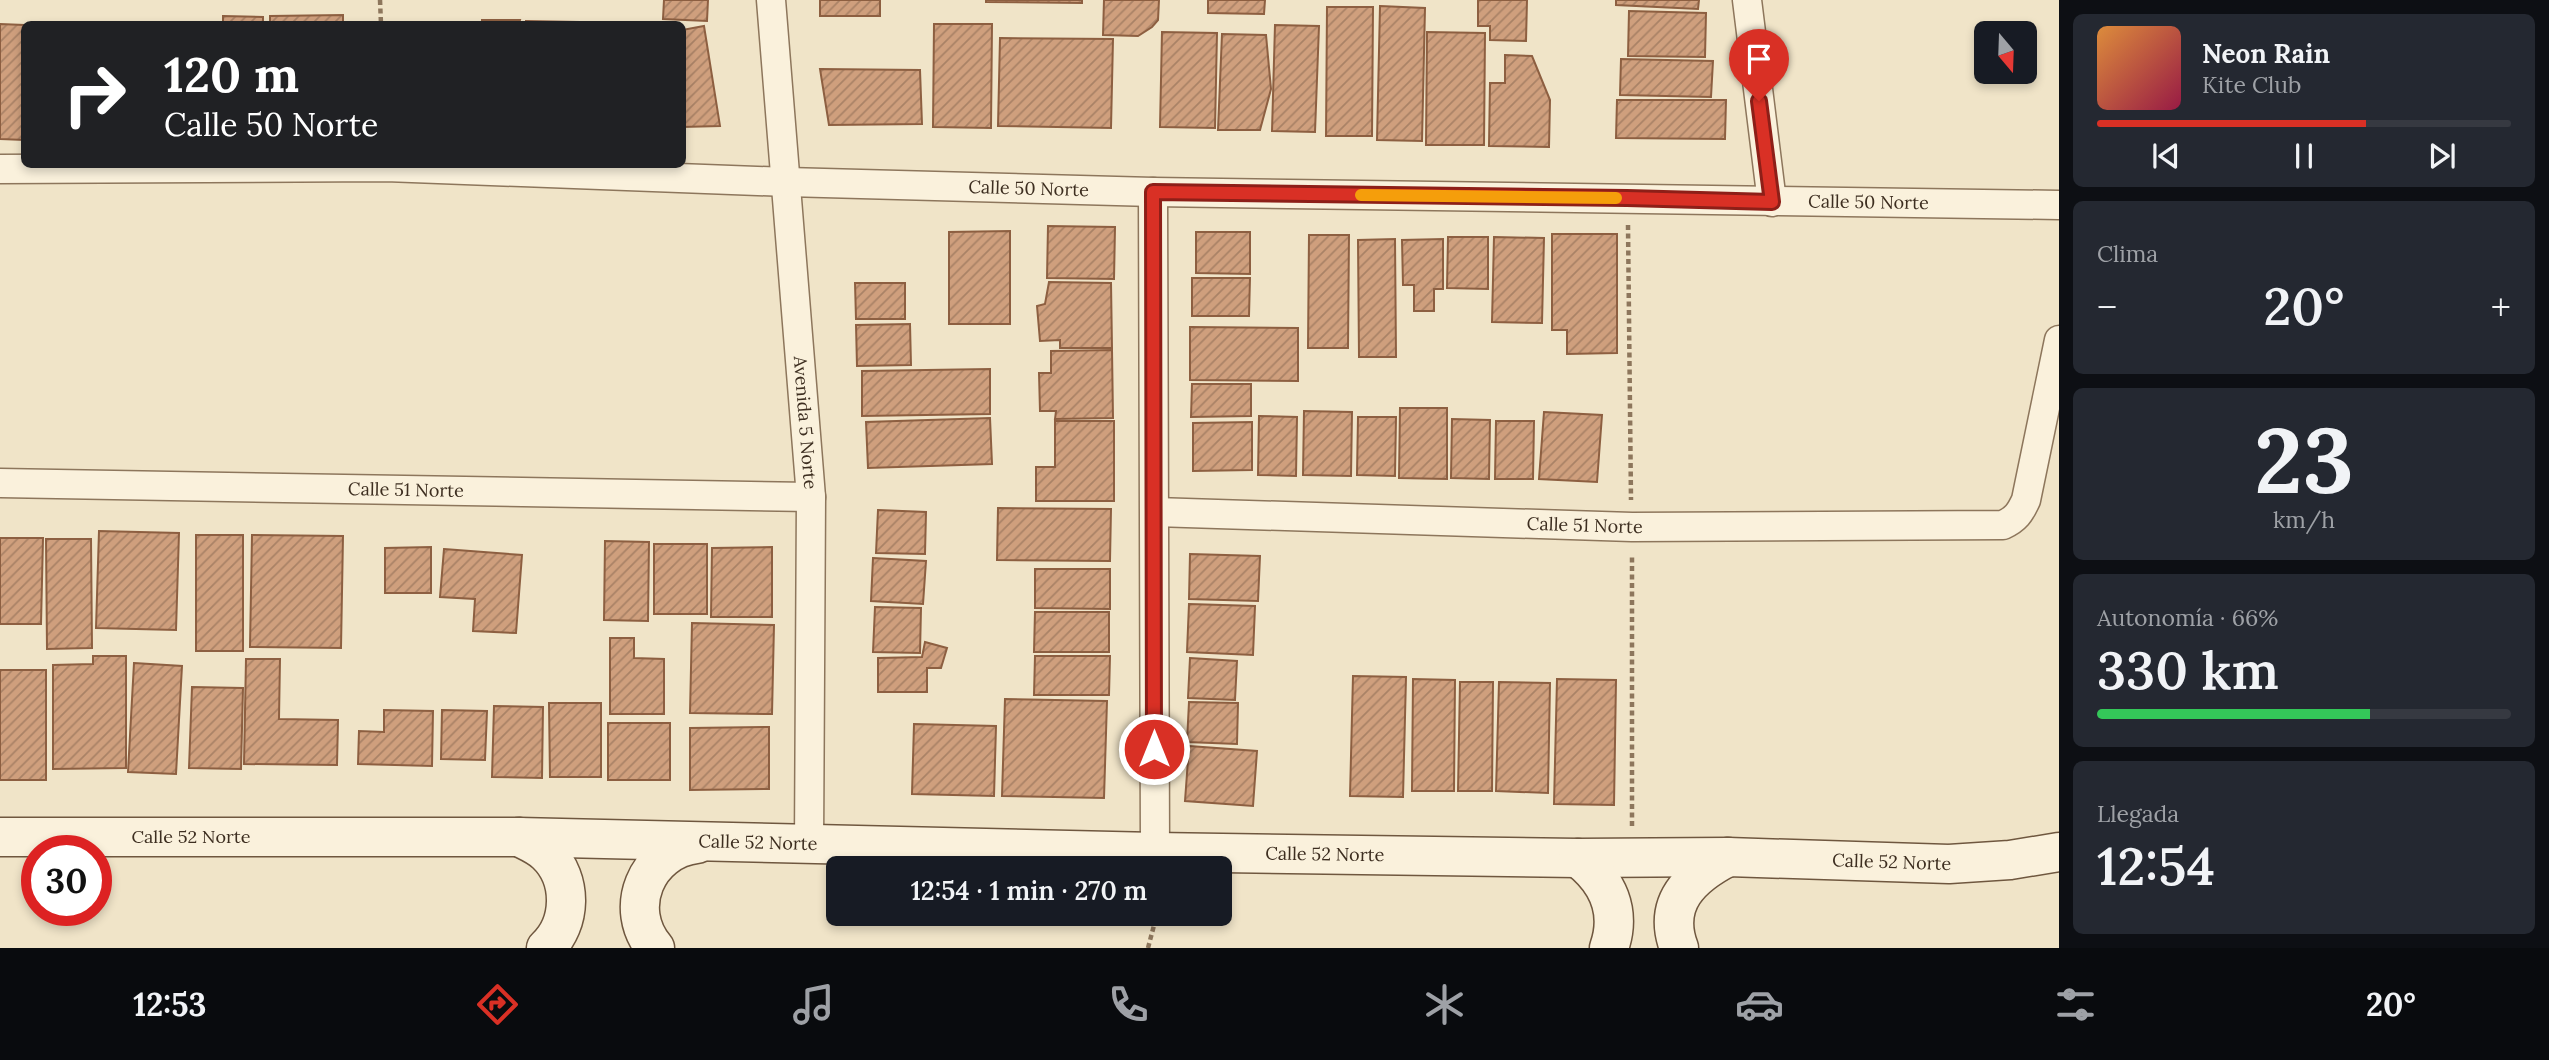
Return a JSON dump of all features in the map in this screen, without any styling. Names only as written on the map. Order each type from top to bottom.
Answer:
[{"type":"main road","name":"Calle 52 Norte","points":[[0,837],[519,837],[1154,852],[1578,858],[1728,857],[1949,864],[2010,860],[2059,852]]},
{"type":"main road","points":[[519,837],[547,854],[557,867],[563,882],[565,914],[560,929],[546,948]]},
{"type":"main road","points":[[655,948],[640,922],[638,902],[643,883],[653,866],[668,853],[686,845],[706,843]]},
{"type":"main road","points":[[1679,948],[1674,923],[1678,902],[1689,882],[1728,857]]},
{"type":"main road","points":[[1578,858],[1598,875],[1611,898],[1615,924],[1609,948]]},
{"type":"street","name":"Avenida 5 Norte","points":[[771,0],[811,497],[809,845]]},
{"type":"street","points":[[1747,0],[1772,202]]},
{"type":"street","name":"Calle 50 Norte","points":[[0,169],[193,168]]},
{"type":"street","name":"Calle 50 Norte","points":[[413,168],[1153,192],[2059,205]]},
{"type":"street","points":[[1153,192],[1154,852]]},
{"type":"street","name":"Calle 51 Norte","points":[[1155,512],[1632,527],[2003,525],[2020,513],[2026,500],[2059,341]]},
{"type":"street","name":"Calle 51 Norte","points":[[0,484],[811,497]]},
{"type":"path","points":[[380,0],[381,21]]},
{"type":"path","points":[[1148,948],[1154,926]]},
{"type":"building","points":[[664,0],[708,0],[707,21],[663,19]]},
{"type":"building","points":[[820,0],[880,0],[880,16],[820,16]]},
{"type":"building","points":[[1082,0],[1082,3],[986,2]]},
{"type":"building","points":[[1104,0],[1159,0],[1158,20],[1138,36],[1103,35]]},
{"type":"building","points":[[1208,0],[1265,0],[1264,14],[1208,13]]},
{"type":"building","points":[[1478,0],[1527,0],[1526,41],[1490,40],[1490,26],[1478,26]]},
{"type":"building","points":[[1616,0],[1699,0],[1698,9],[1616,5]]},
{"type":"building","points":[[1380,6],[1425,8],[1422,141],[1377,140]]},
{"type":"building","points":[[1327,7],[1373,7],[1372,136],[1326,136]]},
{"type":"building","points":[[1629,11],[1706,13],[1705,57],[1628,56]]},
{"type":"building","points":[[343,15],[343,21],[270,21],[270,16]]},
{"type":"building","points":[[223,16],[263,17],[263,21],[223,21]]},
{"type":"building","points":[[482,20],[520,20],[520,21]]},
{"type":"building","points":[[0,24],[21,25],[21,140],[0,139]]},
{"type":"building","points":[[934,24],[992,24],[991,128],[933,127]]},
{"type":"building","points":[[1275,25],[1319,26],[1315,132],[1272,131]]},
{"type":"building","points":[[704,26],[720,126],[686,127],[686,29]]},
{"type":"building","points":[[1162,32],[1217,33],[1215,128],[1160,127]]},
{"type":"building","points":[[1427,32],[1485,33],[1484,145],[1426,145]]},
{"type":"building","points":[[1222,34],[1266,35],[1271,89],[1260,130],[1218,130]]},
{"type":"building","points":[[1000,38],[1113,39],[1111,128],[998,126]]},
{"type":"building","points":[[1505,55],[1532,56],[1550,100],[1549,147],[1489,146],[1490,83],[1505,83]]},
{"type":"building","points":[[1621,59],[1713,61],[1711,97],[1620,95]]},
{"type":"building","points":[[820,69],[920,70],[922,124],[829,125]]},
{"type":"building","points":[[1617,100],[1726,100],[1725,139],[1616,138]]},
{"type":"building","points":[[1048,226],[1115,227],[1114,279],[1047,278]]},
{"type":"building","points":[[1010,231],[1010,324],[949,324],[949,232]]},
{"type":"building","points":[[1196,232],[1250,232],[1250,274],[1196,273]]},
{"type":"building","points":[[1552,234],[1617,234],[1617,353],[1567,354],[1567,330],[1552,330]]},
{"type":"building","points":[[1309,235],[1349,235],[1348,348],[1308,348]]},
{"type":"building","points":[[1448,237],[1488,237],[1488,289],[1447,288]]},
{"type":"building","points":[[1494,237],[1544,238],[1542,323],[1492,322]]},
{"type":"building","points":[[1395,239],[1396,357],[1359,357],[1358,240]]},
{"type":"building","points":[[1443,239],[1443,289],[1434,289],[1434,311],[1414,311],[1414,285],[1403,285],[1402,240]]},
{"type":"building","points":[[1192,278],[1250,278],[1249,316],[1192,316]]},
{"type":"building","points":[[1049,282],[1111,283],[1112,348],[1060,348],[1060,340],[1040,341],[1037,306],[1045,304]]},
{"type":"building","points":[[855,283],[905,283],[905,319],[856,319]]},
{"type":"building","points":[[910,324],[911,365],[857,366],[856,325]]},
{"type":"building","points":[[1190,327],[1298,328],[1298,381],[1190,380]]},
{"type":"building","points":[[1112,350],[1113,418],[1055,419],[1056,411],[1040,411],[1039,373],[1051,373],[1051,351]]},
{"type":"building","points":[[990,369],[990,414],[862,416],[862,371]]},
{"type":"building","points":[[1192,384],[1251,384],[1251,416],[1191,417]]},
{"type":"building","points":[[1400,408],[1447,408],[1447,479],[1399,478]]},
{"type":"building","points":[[1304,411],[1352,412],[1351,476],[1303,475]]},
{"type":"building","points":[[1544,412],[1602,415],[1597,482],[1539,479]]},
{"type":"building","points":[[1259,416],[1297,417],[1296,476],[1258,475]]},
{"type":"building","points":[[1358,417],[1396,417],[1395,476],[1357,475]]},
{"type":"building","points":[[990,418],[992,464],[868,468],[866,422]]},
{"type":"building","points":[[1452,419],[1490,420],[1489,479],[1451,478]]},
{"type":"building","points":[[1055,421],[1114,421],[1114,501],[1036,501],[1036,467],[1055,467]]},
{"type":"building","points":[[1496,421],[1534,421],[1533,479],[1495,479]]},
{"type":"building","points":[[1252,422],[1252,470],[1193,471],[1193,423]]},
{"type":"building","points":[[998,508],[1111,509],[1110,561],[997,560]]},
{"type":"building","points":[[878,510],[926,512],[925,554],[876,553]]},
{"type":"building","points":[[99,531],[179,533],[176,630],[96,628]]},
{"type":"building","points":[[196,535],[243,535],[243,651],[196,651]]},
{"type":"building","points":[[252,535],[343,536],[341,648],[250,647]]},
{"type":"building","points":[[0,538],[43,538],[41,624],[0,624]]},
{"type":"building","points":[[46,539],[91,539],[92,648],[47,649]]},
{"type":"building","points":[[605,541],[649,542],[648,621],[604,620]]},
{"type":"building","points":[[654,544],[707,544],[707,614],[654,614]]},
{"type":"building","points":[[431,547],[431,593],[385,593],[385,548]]},
{"type":"building","points":[[772,547],[772,617],[711,617],[712,548]]},
{"type":"building","points":[[444,549],[522,555],[516,633],[473,631],[475,599],[440,597]]},
{"type":"building","points":[[1190,554],[1260,556],[1258,601],[1189,599]]},
{"type":"building","points":[[873,558],[926,561],[923,604],[871,601]]},
{"type":"building","points":[[1035,569],[1110,569],[1110,609],[1035,608]]},
{"type":"building","points":[[1189,604],[1255,606],[1253,655],[1187,652]]},
{"type":"building","points":[[875,607],[921,608],[920,653],[873,652]]},
{"type":"building","points":[[1035,612],[1109,612],[1109,652],[1034,652]]},
{"type":"building","points":[[692,623],[774,625],[772,714],[690,713]]},
{"type":"building","points":[[610,638],[634,638],[634,658],[664,659],[664,714],[610,714]]},
{"type":"building","points":[[925,642],[947,648],[941,668],[927,668],[927,692],[878,692],[878,658],[922,657]]},
{"type":"building","points":[[93,656],[126,656],[126,768],[53,769],[53,665],[93,664]]},
{"type":"building","points":[[1035,656],[1110,656],[1109,695],[1034,695]]},
{"type":"building","points":[[1190,658],[1237,661],[1235,700],[1188,698]]},
{"type":"building","points":[[246,659],[280,659],[279,719],[338,720],[337,765],[244,764]]},
{"type":"building","points":[[134,663],[182,666],[176,774],[128,772]]},
{"type":"building","points":[[0,670],[46,670],[46,780],[0,780]]},
{"type":"building","points":[[1353,676],[1406,677],[1403,797],[1350,796]]},
{"type":"building","points":[[1413,679],[1455,680],[1454,791],[1412,791]]},
{"type":"building","points":[[1557,679],[1616,680],[1614,805],[1554,804]]},
{"type":"building","points":[[1460,682],[1493,682],[1492,791],[1458,791]]},
{"type":"building","points":[[1499,682],[1550,683],[1548,793],[1496,791]]},
{"type":"building","points":[[192,687],[243,688],[241,769],[189,768]]},
{"type":"building","points":[[1005,699],[1107,701],[1104,798],[1002,796]]},
{"type":"building","points":[[1189,702],[1238,703],[1237,744],[1187,742]]},
{"type":"building","points":[[549,703],[601,703],[601,777],[550,777]]},
{"type":"building","points":[[494,706],[543,707],[542,778],[492,777]]},
{"type":"building","points":[[384,710],[433,711],[432,766],[358,764],[359,731],[384,732]]},
{"type":"building","points":[[442,710],[487,711],[485,760],[441,759]]},
{"type":"building","points":[[608,723],[670,723],[670,780],[608,780]]},
{"type":"building","points":[[914,724],[996,726],[994,796],[912,794]]},
{"type":"building","points":[[769,727],[769,789],[690,790],[690,728]]},
{"type":"building","points":[[1189,746],[1257,751],[1253,806],[1185,801]]},
{"type":"slow traffic","points":[[1361,195],[1616,198]]},
{"type":"route","points":[[1154,749],[1153,192],[1772,202],[1759,101]]}]
